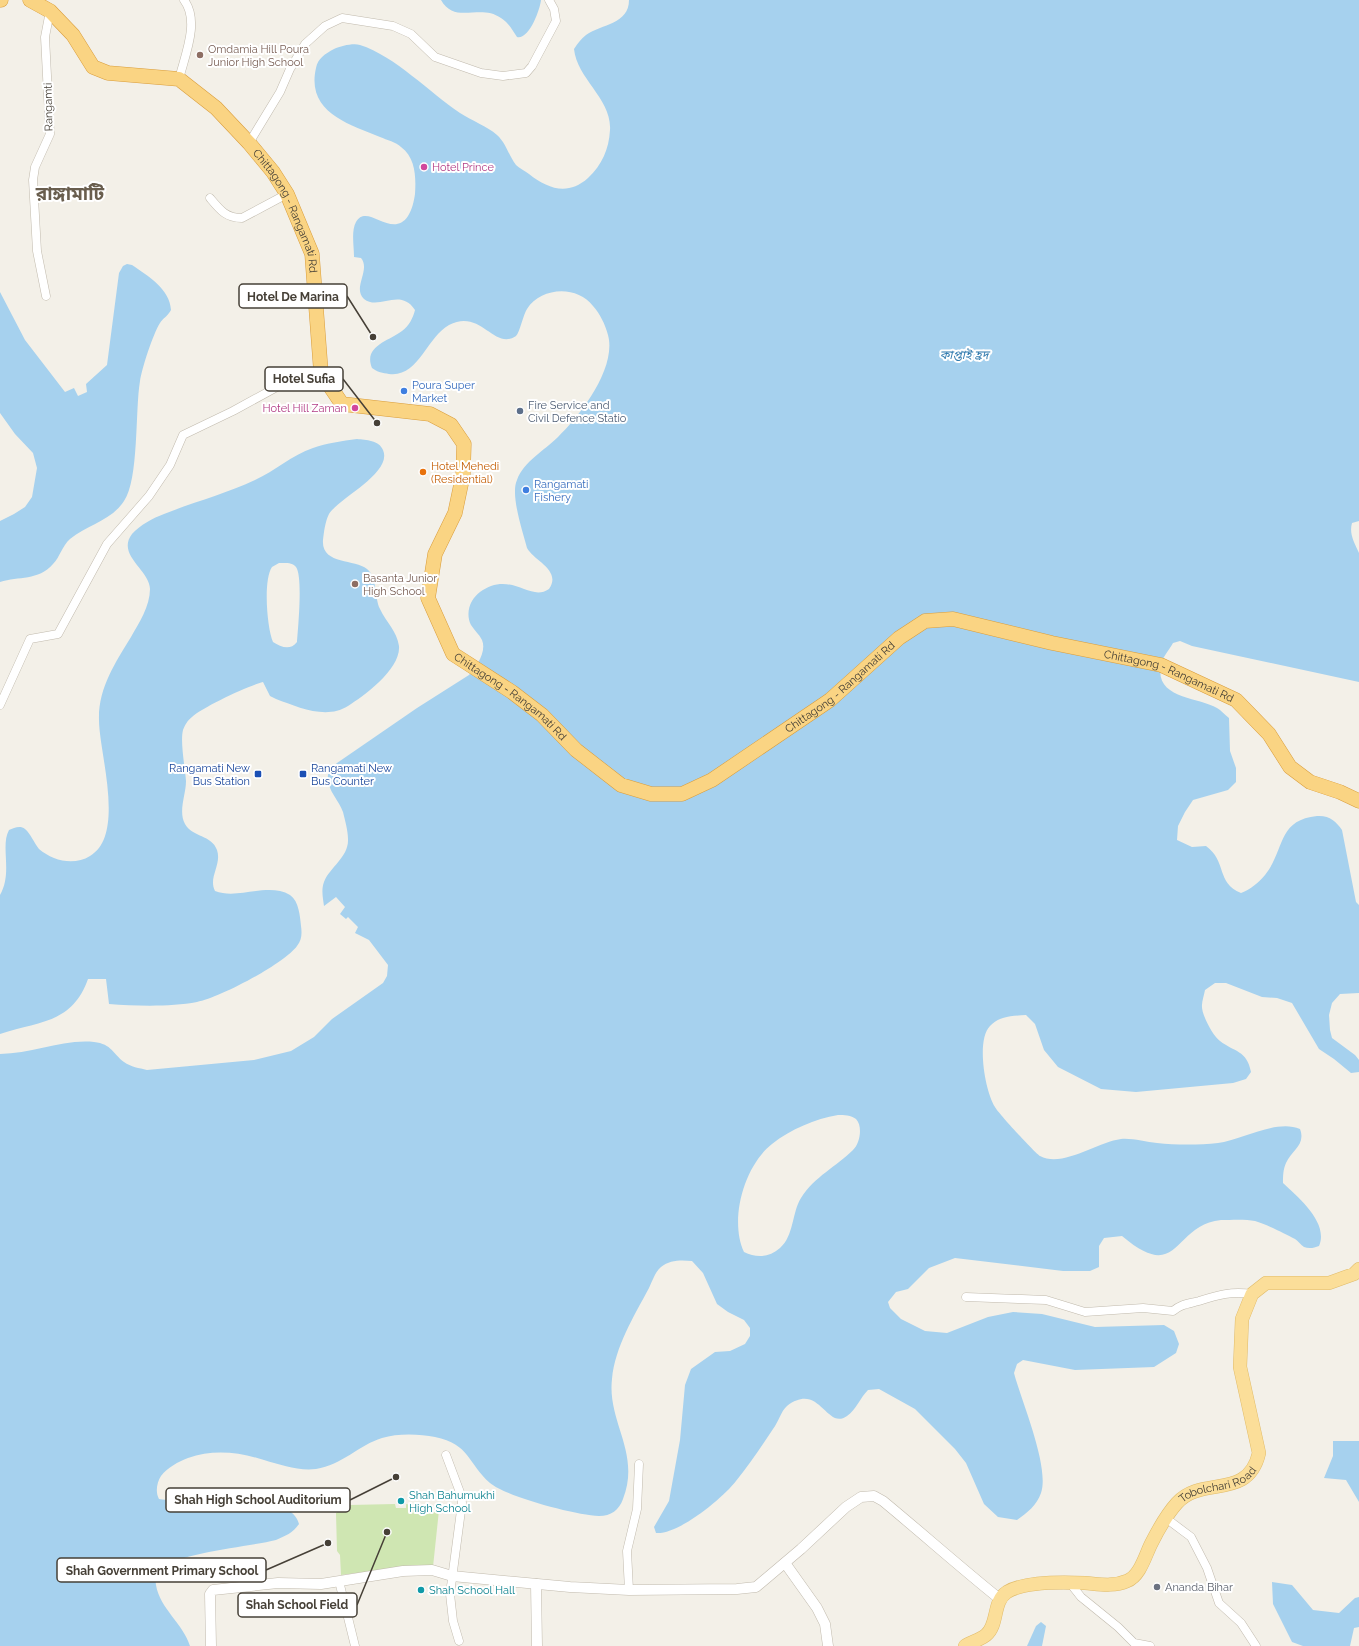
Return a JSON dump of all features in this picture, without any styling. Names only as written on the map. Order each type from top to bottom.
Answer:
[{"type":"highway","points":[[30,0],[50,11],[73,35],[93,67],[108,73],[179,79]]},
{"type":"highway","name":"Chittagong - Rangamati Rd","points":[[179,79],[216,108],[249,143],[287,194],[312,254],[321,373],[342,404],[430,414],[451,425],[464,444],[463,474],[455,513],[435,554],[428,598],[453,654],[512,692],[542,715],[576,750],[621,785],[651,794],[682,794],[712,780],[830,700],[899,638],[925,621],[953,619],[1052,643],[1161,665],[1236,700],[1269,734],[1290,767],[1310,782],[1340,792],[1359,801]]},
{"type":"main road","points":[[1252,1294],[1266,1283],[1329,1283],[1354,1274],[1359,1269]]},
{"type":"main road","name":"Tobolchari Road","points":[[1001,1600],[1006,1593],[1018,1587],[1045,1583],[1109,1585],[1128,1581],[1140,1569],[1152,1543],[1177,1502],[1192,1492],[1224,1486],[1249,1475],[1256,1465],[1259,1453],[1240,1367],[1242,1320],[1252,1294]]},
{"type":"main road","points":[[964,1646],[986,1635],[993,1624],[997,1605],[1001,1600]]},
{"type":"street","points":[[179,79],[190,34],[191,16],[184,0]]},
{"type":"street","points":[[249,143],[280,92],[290,69],[305,44],[325,26],[342,18],[393,26],[411,34],[435,57],[482,73],[503,76],[526,73],[532,66],[556,21],[554,9],[549,0]]},
{"type":"street","name":"Rangamti","points":[[46,296],[37,251],[32,180],[35,167],[50,134],[45,37],[50,11]]},
{"type":"street","points":[[210,198],[223,213],[233,218],[242,218],[287,194]]},
{"type":"street","points":[[0,705],[30,639],[58,634],[107,544],[149,496],[170,466],[183,435],[233,411],[286,382],[321,373]]},
{"type":"street","points":[[966,1297],[1046,1300],[1085,1312],[1144,1308],[1173,1311],[1181,1304],[1200,1301],[1206,1297],[1237,1292],[1252,1294]]},
{"type":"street","points":[[446,1455],[461,1495],[462,1503],[452,1576],[451,1607],[460,1641]]},
{"type":"street","points":[[629,1590],[627,1551],[637,1509],[639,1464]]},
{"type":"street","points":[[211,1646],[212,1621],[210,1594],[213,1590],[278,1583],[307,1585],[340,1582],[404,1571],[432,1570],[452,1576],[536,1584],[629,1590],[737,1589],[756,1587],[785,1563],[846,1507],[861,1497],[874,1496],[883,1501],[936,1544],[963,1570],[1001,1600]]},
{"type":"street","points":[[1167,1519],[1191,1537],[1208,1568],[1219,1603],[1241,1623],[1256,1646]]},
{"type":"street","points":[[785,1563],[820,1613],[825,1624],[828,1646]]},
{"type":"street","points":[[340,1582],[355,1646]]},
{"type":"street","points":[[1070,1583],[1081,1598],[1118,1627],[1134,1642],[1150,1646]]},
{"type":"street","points":[[536,1584],[537,1646]]},
{"type":"green space","points":[[395,1504],[396,1508],[406,1508],[406,1504],[439,1510],[433,1567],[390,1569],[341,1575],[340,1555],[337,1551],[336,1513],[349,1505]]},
{"type":"water","points":[[441,0],[541,0],[539,10],[530,29],[526,34],[521,37],[517,37],[506,22],[493,14],[485,12],[461,13],[453,11]]},
{"type":"water","name":"কাপ্তাই হ্রদ","points":[[629,0],[1359,0],[1359,521],[1352,523],[1351,531],[1352,538],[1359,553],[1359,682],[1192,646],[1180,641],[1173,643],[1164,657],[1161,665],[1161,676],[1164,685],[1171,691],[1209,704],[1220,710],[1229,718],[1230,751],[1236,768],[1236,782],[1228,790],[1193,800],[1178,826],[1177,840],[1192,847],[1206,846],[1213,852],[1217,858],[1224,878],[1233,889],[1241,893],[1251,888],[1265,875],[1288,830],[1295,823],[1304,819],[1325,816],[1332,819],[1342,830],[1356,902],[1359,905],[1359,993],[1340,994],[1332,1003],[1329,1015],[1330,1030],[1332,1038],[1355,1055],[1359,1060],[1359,1072],[1351,1073],[1319,1049],[1292,1003],[1277,998],[1262,997],[1226,983],[1215,983],[1205,990],[1202,1009],[1214,1035],[1225,1045],[1243,1055],[1249,1065],[1251,1072],[1246,1079],[1233,1083],[1136,1092],[1101,1089],[1058,1067],[1044,1050],[1035,1024],[1026,1015],[1006,1017],[998,1020],[990,1026],[983,1042],[985,1078],[991,1100],[998,1111],[1037,1154],[1049,1159],[1069,1157],[1121,1139],[1164,1144],[1203,1144],[1227,1141],[1270,1128],[1291,1127],[1300,1129],[1300,1143],[1286,1163],[1283,1183],[1304,1203],[1316,1220],[1320,1229],[1321,1237],[1319,1246],[1312,1248],[1304,1247],[1295,1239],[1255,1221],[1221,1220],[1205,1224],[1166,1254],[1155,1255],[1141,1250],[1122,1236],[1104,1238],[1099,1246],[1099,1267],[1090,1271],[1063,1271],[955,1258],[929,1268],[908,1289],[896,1292],[888,1302],[890,1308],[901,1319],[925,1331],[947,1333],[988,1317],[1013,1312],[1042,1314],[1095,1327],[1164,1325],[1174,1331],[1179,1344],[1176,1353],[1154,1367],[1075,1370],[1023,1360],[1017,1364],[1014,1373],[1034,1433],[1042,1467],[1043,1481],[1041,1493],[1037,1501],[1028,1512],[1017,1520],[998,1517],[984,1504],[966,1463],[955,1449],[915,1409],[879,1389],[868,1390],[850,1413],[840,1419],[833,1417],[815,1402],[807,1399],[798,1400],[787,1406],[750,1462],[736,1481],[721,1497],[687,1522],[665,1532],[656,1533],[654,1527],[669,1501],[680,1440],[685,1385],[691,1369],[715,1352],[730,1351],[745,1344],[750,1336],[750,1328],[744,1320],[728,1312],[717,1304],[703,1273],[692,1261],[675,1261],[664,1265],[655,1274],[631,1321],[617,1355],[612,1379],[612,1395],[614,1409],[626,1452],[628,1467],[627,1482],[623,1499],[617,1509],[611,1514],[603,1516],[588,1515],[558,1509],[511,1494],[490,1483],[462,1450],[455,1444],[447,1440],[429,1436],[388,1436],[366,1445],[334,1463],[316,1469],[290,1467],[236,1453],[207,1453],[197,1455],[170,1467],[161,1476],[157,1490],[159,1499],[174,1500],[206,1496],[235,1496],[262,1500],[286,1509],[295,1516],[299,1524],[286,1536],[276,1540],[183,1558],[170,1563],[161,1569],[157,1575],[156,1581],[158,1594],[187,1638],[190,1646],[0,1646],[0,1054],[24,1052],[59,1044],[94,1042],[109,1047],[127,1064],[147,1070],[254,1060],[291,1051],[314,1037],[332,1019],[383,983],[387,976],[388,965],[369,940],[355,933],[358,927],[348,917],[346,919],[340,914],[345,907],[336,897],[324,906],[322,891],[324,882],[346,851],[348,845],[347,829],[343,812],[331,790],[328,775],[331,768],[337,763],[472,672],[478,664],[482,654],[483,645],[481,638],[471,625],[468,613],[472,601],[480,592],[491,586],[500,584],[508,584],[536,592],[543,592],[549,589],[552,582],[550,571],[530,553],[527,548],[516,504],[515,487],[524,467],[567,428],[586,404],[602,376],[607,362],[609,348],[608,335],[598,312],[586,299],[569,292],[559,291],[541,296],[533,302],[527,309],[516,336],[508,339],[501,338],[478,325],[460,321],[449,325],[441,331],[434,338],[422,356],[408,370],[399,374],[389,374],[372,368],[370,361],[371,354],[374,349],[407,327],[415,310],[409,303],[403,300],[376,303],[364,299],[361,295],[360,284],[364,263],[361,258],[354,257],[354,226],[361,217],[367,216],[387,223],[395,224],[402,222],[408,216],[413,205],[415,194],[414,169],[410,157],[399,145],[343,121],[323,106],[317,96],[315,83],[317,65],[320,59],[325,55],[334,49],[343,46],[357,44],[373,50],[399,66],[460,113],[497,135],[503,142],[516,165],[536,179],[551,187],[566,189],[581,184],[597,168],[604,156],[610,130],[606,108],[581,70],[576,60],[574,49],[586,35],[592,31],[620,19],[628,8]],"holes":[[[838,1115],[852,1117],[858,1122],[860,1135],[855,1147],[819,1178],[801,1198],[788,1237],[780,1248],[771,1254],[762,1256],[744,1252],[738,1225],[739,1210],[747,1179],[762,1154],[772,1144],[795,1129],[821,1119]]]},
{"type":"water","points":[[127,264],[132,265],[145,274],[162,289],[170,302],[171,310],[157,328],[141,375],[138,394],[136,444],[129,491],[119,508],[106,518],[70,539],[55,561],[47,569],[35,576],[0,582],[0,521],[25,507],[32,497],[37,468],[33,453],[15,434],[0,413],[0,292],[25,340],[65,392],[74,388],[78,396],[87,392],[86,384],[107,365],[119,273],[123,266]]},
{"type":"water","points":[[357,439],[368,440],[379,444],[383,450],[384,459],[380,467],[364,485],[343,500],[329,514],[324,530],[324,548],[327,554],[333,558],[362,566],[367,569],[373,577],[378,604],[382,614],[394,631],[398,641],[398,655],[394,664],[372,689],[348,706],[339,710],[331,712],[312,711],[276,699],[270,696],[263,682],[226,697],[198,713],[186,723],[182,735],[186,781],[182,808],[183,819],[188,828],[211,841],[217,850],[218,861],[213,881],[215,891],[233,894],[272,890],[281,891],[290,895],[297,905],[299,914],[301,939],[299,944],[279,962],[265,971],[220,994],[197,1002],[153,1006],[109,1004],[106,979],[88,979],[81,994],[73,1005],[63,1013],[41,1023],[0,1034],[0,895],[6,878],[6,844],[9,830],[17,827],[25,829],[39,849],[51,857],[64,861],[77,861],[90,856],[101,845],[107,831],[109,812],[108,792],[99,720],[101,698],[104,687],[114,667],[144,614],[150,595],[149,582],[131,556],[128,549],[128,542],[132,534],[155,518],[255,480],[305,451],[335,442]],"holes":[[[279,563],[295,565],[298,572],[299,581],[300,603],[297,642],[288,647],[282,647],[273,642],[269,626],[267,604],[269,573],[272,567]]]},
{"type":"water","points":[[1333,1441],[1359,1441],[1359,1502],[1346,1480],[1324,1478],[1333,1456]]},
{"type":"water","points":[[1272,1582],[1292,1585],[1313,1610],[1339,1613],[1355,1598],[1359,1597],[1359,1627],[1354,1628],[1350,1646],[1303,1646],[1292,1642],[1273,1604]]},
{"type":"water","points":[[1041,1622],[1046,1626],[1042,1646],[1027,1646],[1036,1626]]},
{"type":"place","name":"Omdamia Hill Poura Junior High School","points":[[200,55]]},
{"type":"place","name":"Hotel Prince","points":[[424,167]]},
{"type":"place","name":"Hotel De Marina","points":[[373,337]]},
{"type":"place","name":"Poura Super Market","points":[[404,391]]},
{"type":"place","name":"Hotel Hill Zaman","points":[[355,408]]},
{"type":"place","name":"Fire Service and Civil Defence Statio","points":[[520,411]]},
{"type":"place","name":"Hotel Sufia","points":[[377,423]]},
{"type":"place","name":"Hotel Mehedi (Residential)","points":[[423,472]]},
{"type":"place","name":"Rangamati Fishery","points":[[526,490]]},
{"type":"place","name":"Basanta Junior High School","points":[[355,584]]},
{"type":"place","name":"Rangamati New Bus Station","points":[[258,774]]},
{"type":"place","name":"Rangamati New Bus Counter","points":[[303,774]]},
{"type":"place","name":"Shah High School Auditorium","points":[[396,1477]]},
{"type":"place","name":"Shah Bahumukhi High School","points":[[401,1501]]},
{"type":"place","name":"Shah School Field","points":[[387,1532]]},
{"type":"place","name":"Shah Government Primary School","points":[[328,1543]]},
{"type":"place","name":"Ananda Bihar","points":[[1157,1587]]},
{"type":"place","name":"Shah School Hall","points":[[421,1590]]},
{"type":"district","name":"রাঙ্গামাটি","points":[[70,193]]}]
